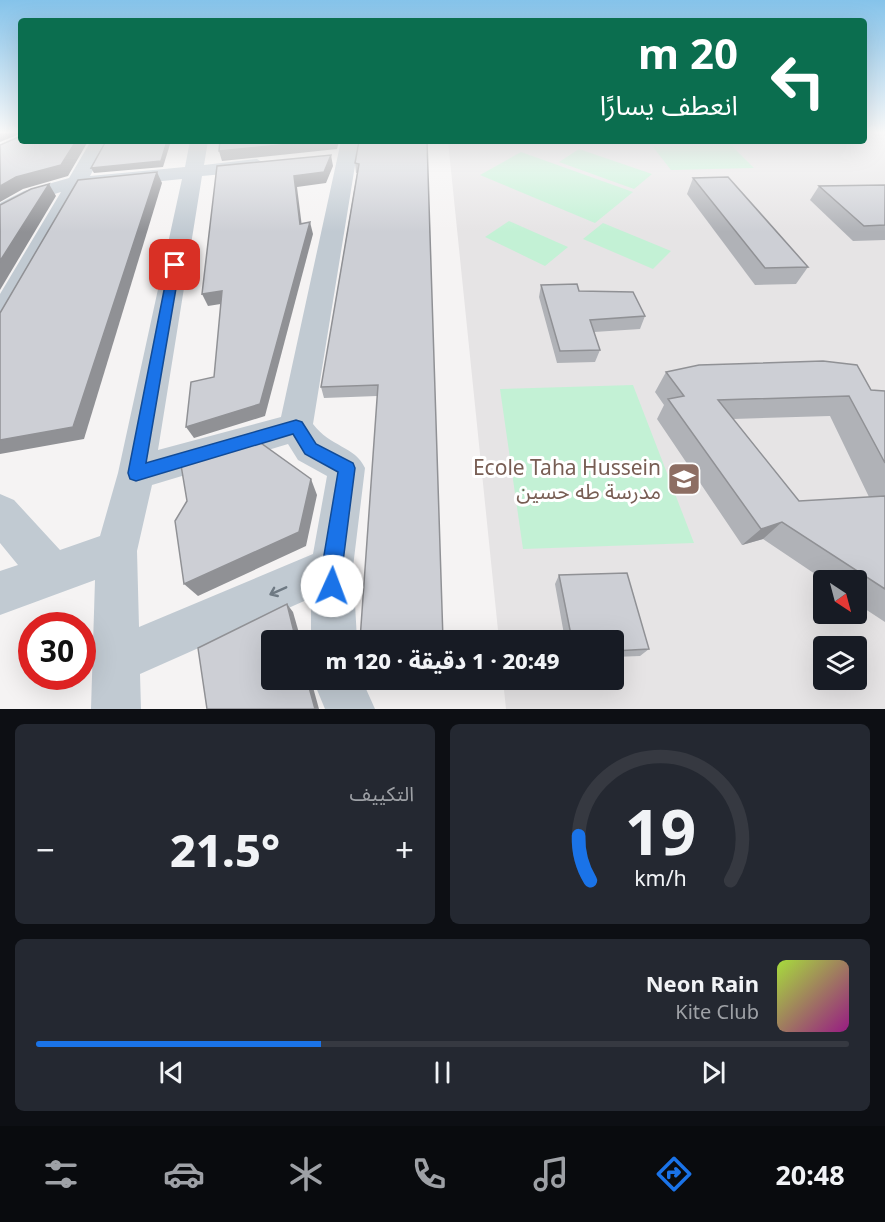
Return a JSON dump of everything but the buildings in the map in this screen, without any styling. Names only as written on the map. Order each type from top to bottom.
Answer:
[{"type":"street","points":[[0,317],[85,166]]},
{"type":"street","points":[[116,709],[116,551],[136,473],[193,166]]},
{"type":"street","points":[[3,210],[45,190],[75,184],[253,166]]},
{"type":"street","points":[[334,630],[332,567],[347,468],[311,449],[296,427],[338,166]]},
{"type":"street","points":[[136,473],[296,427]]},
{"type":"street","points":[[0,513],[53,574]]},
{"type":"street","points":[[0,593],[116,551]]},
{"type":"street","points":[[115,661],[332,567]]},
{"type":"street","points":[[341,690],[350,709]]},
{"type":"shaded area","name":"Ecole Taha Hussein مدرسة طه حسين","points":[[451,166],[885,166],[885,709],[506,709],[504,690],[624,690],[624,630],[498,630]]},
{"type":"green space","points":[[496,166],[560,166],[633,192],[595,223],[480,175]]},
{"type":"green space","points":[[570,166],[629,166],[652,174],[634,189]]},
{"type":"green space","points":[[668,166],[752,166],[754,168],[671,170]]},
{"type":"green space","points":[[509,221],[568,247],[545,266],[485,237]]},
{"type":"green space","points":[[603,223],[671,251],[653,269],[583,239]]},
{"type":"green space","points":[[633,385],[694,543],[523,549],[500,389]]},
{"type":"place","name":"Ecole Taha Hussein مدرسة طه حسين","points":[[684,479]]},
{"type":"route","points":[[175,265],[136,473],[296,427],[311,449],[347,468],[332,567],[332,586]]}]
